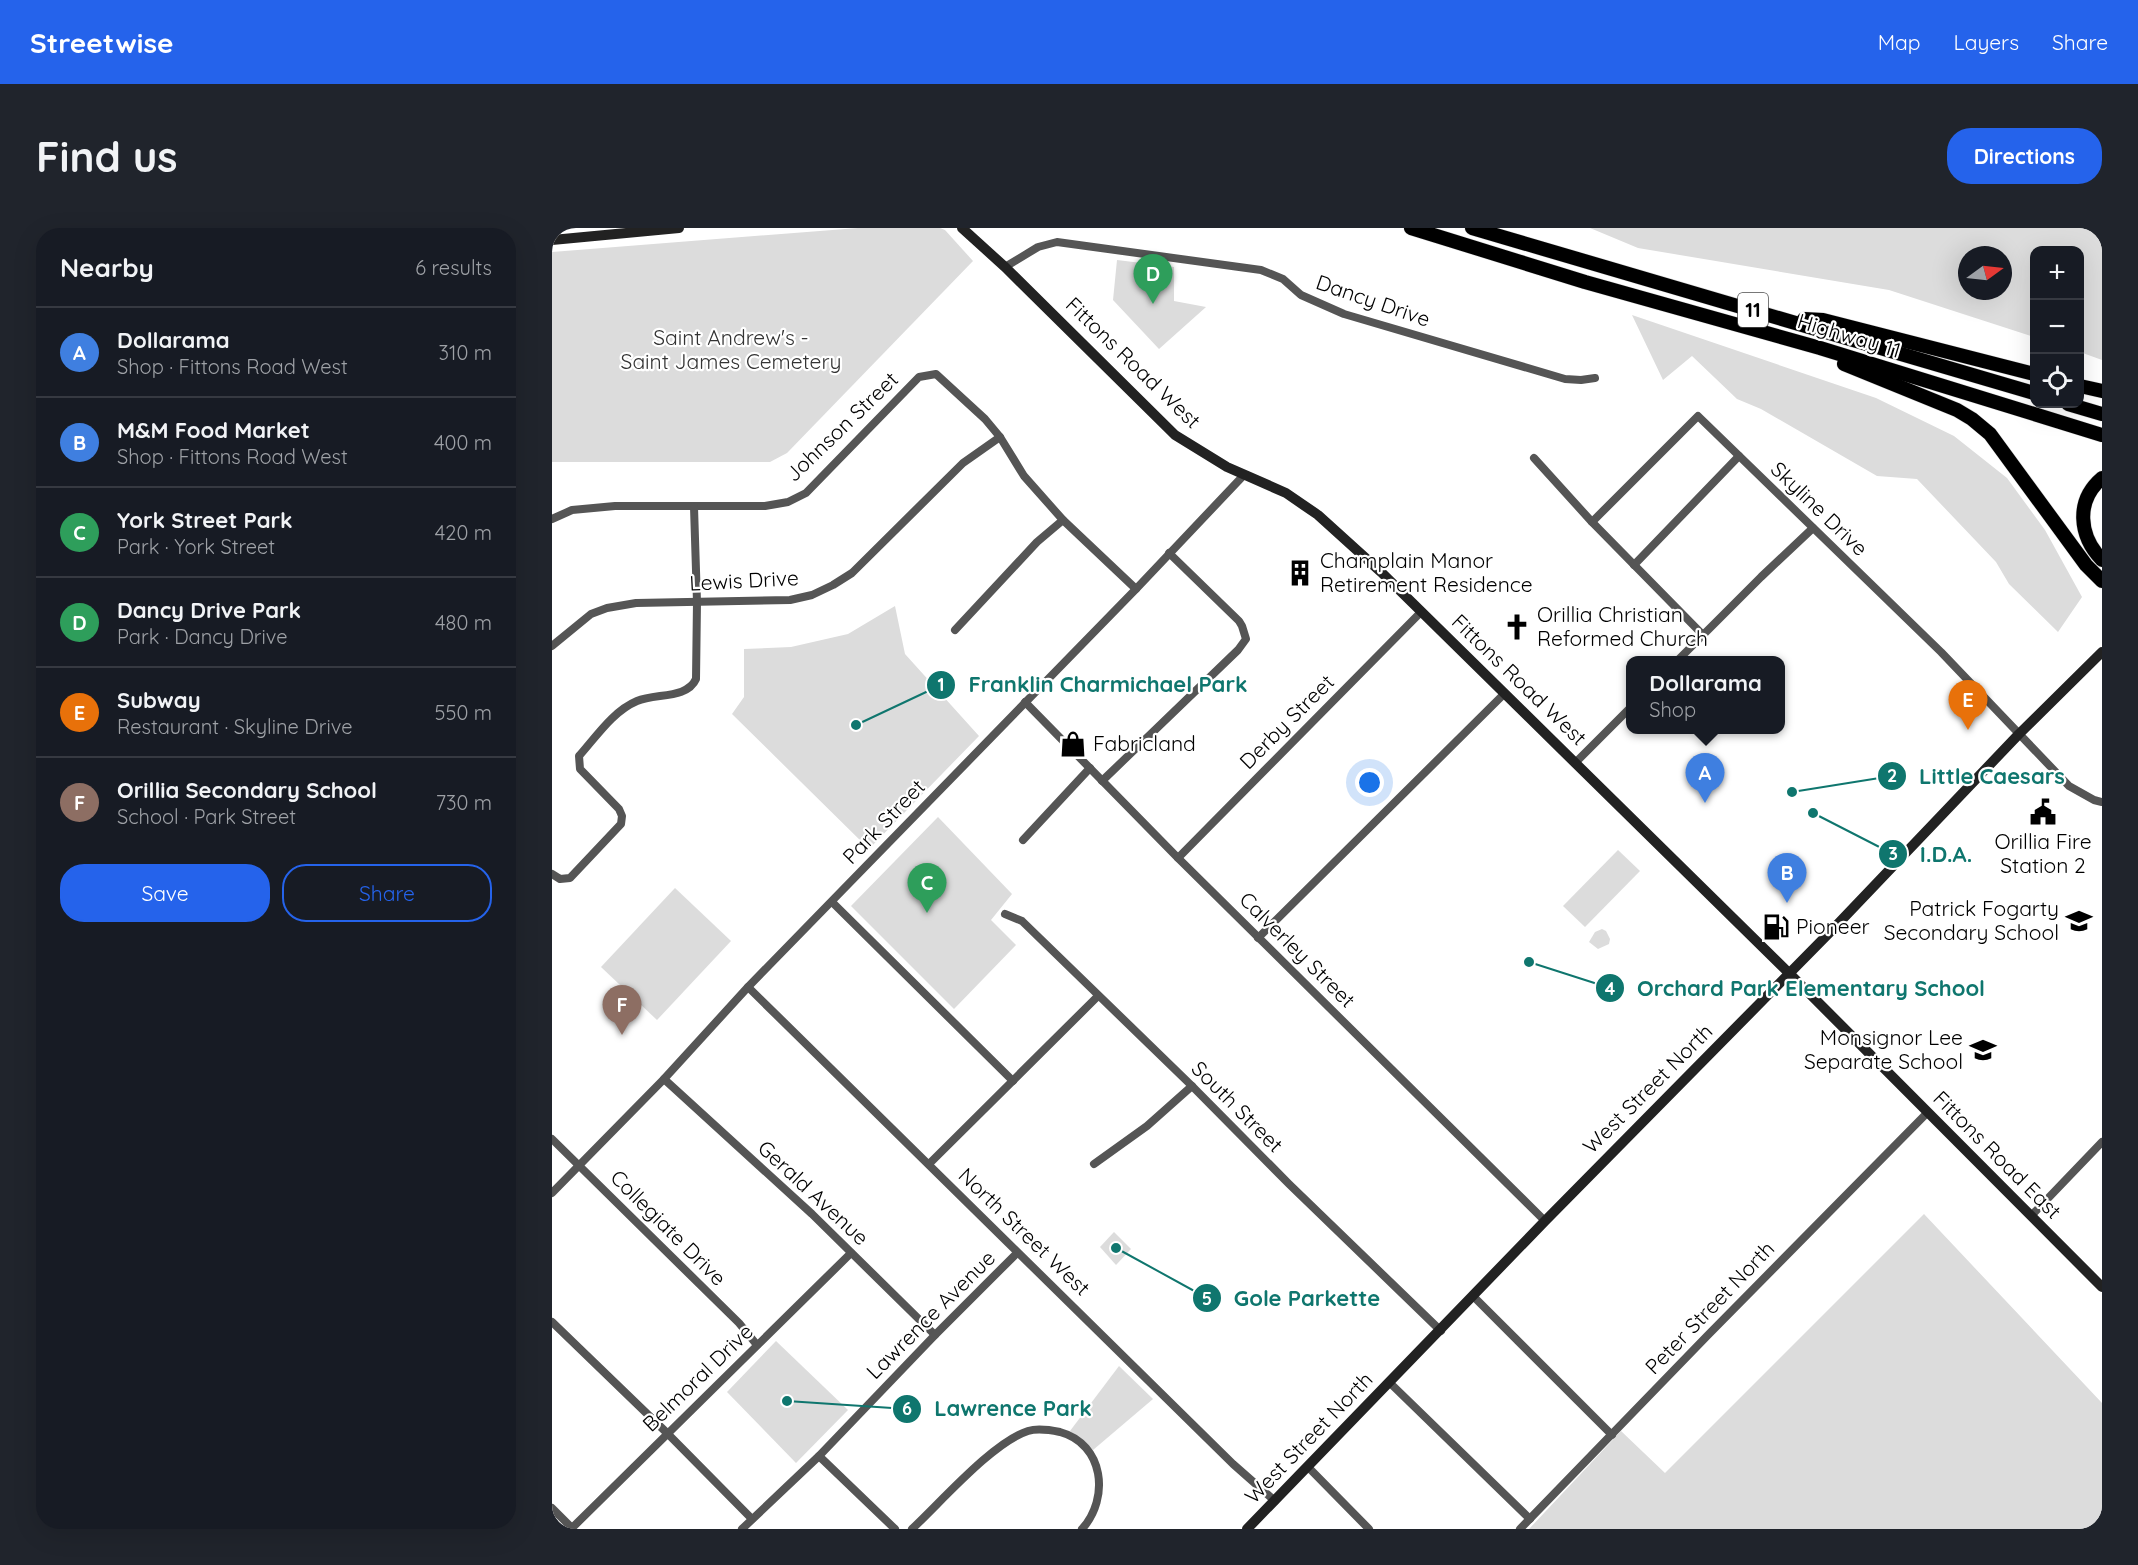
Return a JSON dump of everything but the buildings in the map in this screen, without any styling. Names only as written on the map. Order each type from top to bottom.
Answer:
[{"type":"highway","name":"Highway 11","points":[[1411,228],[1585,282],[1820,348],[2102,435]]},
{"type":"highway","name":"Highway 11","points":[[1472,228],[2030,392]]},
{"type":"highway","points":[[1783,318],[1823,320],[2030,373]]},
{"type":"highway","points":[[1820,348],[1836,360],[1957,410],[1972,419],[1990,434],[2086,565],[2102,581]]},
{"type":"highway","points":[[2084,387],[2102,391]]},
{"type":"highway","points":[[2082,408],[2102,414]]},
{"type":"highway","points":[[2102,478],[2089,492],[2082,511],[2087,538],[2094,552],[2102,560]]},
{"type":"street","points":[[552,240],[679,228]]},
{"type":"street","name":"Fittons Road West","points":[[962,228],[1005,267],[1175,435],[1243,476],[1286,493],[1318,515],[1381,572],[1788,973]]},
{"type":"street","name":"Dancy Drive","points":[[1005,267],[1038,247],[1057,242],[1261,270],[1283,279],[1301,295],[1344,314],[1565,379],[1595,378]]},
{"type":"street","name":"Johnson Street","points":[[552,519],[572,510],[615,506],[765,506],[788,502],[806,493],[919,377],[936,374],[985,419],[1000,437],[1024,476],[1063,520],[1136,589]]},
{"type":"street","name":"Skyline Drive","points":[[1592,522],[1698,416],[1941,652],[2069,786],[2102,802]]},
{"type":"street","name":"Lewis Drive","points":[[552,646],[591,614],[607,608],[636,603],[790,600],[812,595],[852,573],[963,463],[1000,437]]},
{"type":"street","points":[[1635,565],[1738,456]]},
{"type":"street","points":[[1534,458],[1592,522],[1703,635]]},
{"type":"street","name":"Park Street","points":[[552,1193],[664,1079],[748,987],[1243,476]]},
{"type":"street","points":[[552,874],[560,879],[570,878],[621,824],[622,816],[619,809],[580,769],[579,756],[617,714],[636,701],[677,693],[693,687],[696,680],[697,602],[694,507]]},
{"type":"street","points":[[955,630],[1037,542],[1063,520]]},
{"type":"street","points":[[1682,656],[1813,528]]},
{"type":"street","points":[[1102,781],[1238,651],[1246,639],[1239,621],[1169,553]]},
{"type":"street","name":"Derby Street","points":[[1178,858],[1421,612]]},
{"type":"street","name":"West Street North","points":[[1248,1529],[1545,1221],[1834,928],[2019,734],[2102,652]]},
{"type":"street","points":[[1258,938],[1504,694]]},
{"type":"street","name":"Calverley Street","points":[[1025,702],[1258,938],[1545,1221]]},
{"type":"street","points":[[1575,762],[1626,712]]},
{"type":"street","points":[[1023,840],[1090,768]]},
{"type":"street","points":[[832,902],[1013,1081]]},
{"type":"street","name":"South Street","points":[[1005,914],[1022,921],[1441,1331]]},
{"type":"street","name":"Fittons Road East","points":[[1788,973],[2102,1287]]},
{"type":"street","name":"North Street West","points":[[748,987],[1233,1464],[1275,1501]]},
{"type":"street","points":[[929,1164],[1098,996]]},
{"type":"street","name":"Gerald Avenue","points":[[664,1079],[812,1214],[935,1335]]},
{"type":"street","points":[[1094,1164],[1147,1126],[1192,1086]]},
{"type":"street","name":"Peter Street North","points":[[1520,1529],[1927,1113]]},
{"type":"street","name":"Collegiate Drive","points":[[552,1139],[739,1323],[757,1345]]},
{"type":"street","points":[[2031,1216],[2102,1142]]},
{"type":"street","name":"Belmoral Drive","points":[[571,1528],[851,1253]]},
{"type":"street","name":"Lawrence Avenue","points":[[742,1529],[819,1456],[1017,1253]]},
{"type":"street","points":[[1473,1296],[1612,1435]]},
{"type":"street","points":[[552,1322],[752,1519]]},
{"type":"street","points":[[1390,1383],[1530,1519]]},
{"type":"street","points":[[912,1529],[997,1449],[1018,1435],[1036,1430],[1054,1431],[1076,1439],[1090,1453],[1096,1464],[1100,1484],[1099,1494],[1092,1516],[1082,1529]]},
{"type":"street","points":[[819,1456],[895,1529]]},
{"type":"street","points":[[1308,1467],[1369,1529]]},
{"type":"street","points":[[552,1508],[571,1528]]},
{"type":"green space","name":"Saint Andrew's - Saint James Cemetery","points":[[858,228],[940,228],[945,230],[973,261],[787,453],[770,462],[552,462],[552,252]]},
{"type":"green space","points":[[1590,228],[2102,228],[2102,360],[2084,353],[2084,246],[2030,246],[2030,336],[1889,290],[1638,248]]},
{"type":"green space","points":[[1117,260],[1174,267],[1174,301],[1206,307],[1159,349],[1113,300]]},
{"type":"green space","points":[[1632,315],[1876,398],[1954,436],[2007,478],[2045,530],[2082,597],[2058,632],[2009,584],[1996,562],[1917,479],[1877,476],[1761,409],[1737,399],[1692,356],[1663,380]]},
{"type":"green space","points":[[895,606],[905,654],[979,736],[869,849],[732,714],[744,697],[744,649],[791,647],[848,634]]},
{"type":"green space","points":[[938,817],[1012,894],[991,920],[1016,945],[954,1009],[851,906]]},
{"type":"green space","points":[[1618,850],[1640,871],[1585,927],[1563,906]]},
{"type":"green space","points":[[675,888],[731,941],[657,1020],[601,967]]},
{"type":"green space","points":[[1602,929],[1606,931],[1610,939],[1609,944],[1598,949],[1589,942],[1595,932]]},
{"type":"green space","points":[[1924,1214],[2102,1403],[2102,1529],[1529,1529],[1621,1431],[1665,1473]]},
{"type":"green space","points":[[1114,1232],[1131,1249],[1116,1265],[1100,1247]]},
{"type":"green space","points":[[776,1341],[848,1410],[796,1463],[727,1392]]},
{"type":"green space","points":[[1119,1366],[1153,1399],[1093,1450],[1070,1431]]},
{"type":"place","name":"Dancy Drive Park","points":[[1153,304]]},
{"type":"place","name":"Champlain Manor Retirement Residence","points":[[1300,573]]},
{"type":"place","name":"Orillia Christian Reformed Church","points":[[1517,627]]},
{"type":"place","name":"Franklin Charmichael Park","points":[[856,725]]},
{"type":"place","name":"Subway","points":[[1968,730]]},
{"type":"place","name":"Fabricland","points":[[1073,744]]},
{"type":"place","name":"Little Caesars","points":[[1792,792]]},
{"type":"place","name":"Dollarama","points":[[1705,803]]},
{"type":"place","name":"Orillia Fire Station 2","points":[[2043,812]]},
{"type":"place","name":"I.D.A.","points":[[1813,813]]},
{"type":"place","name":"M&M Food Market","points":[[1787,903]]},
{"type":"place","name":"York Street Park","points":[[927,913]]},
{"type":"place","name":"Patrick Fogarty Secondary School","points":[[2079,921]]},
{"type":"place","name":"Pioneer","points":[[1776,927]]},
{"type":"place","name":"Orchard Park Elementary School","points":[[1529,962]]},
{"type":"place","name":"Orillia Secondary School","points":[[622,1035]]},
{"type":"place","name":"Monsignor Lee Separate School","points":[[1983,1050]]},
{"type":"place","name":"Gole Parkette","points":[[1116,1248]]},
{"type":"place","name":"Lawrence Park","points":[[787,1401]]}]
